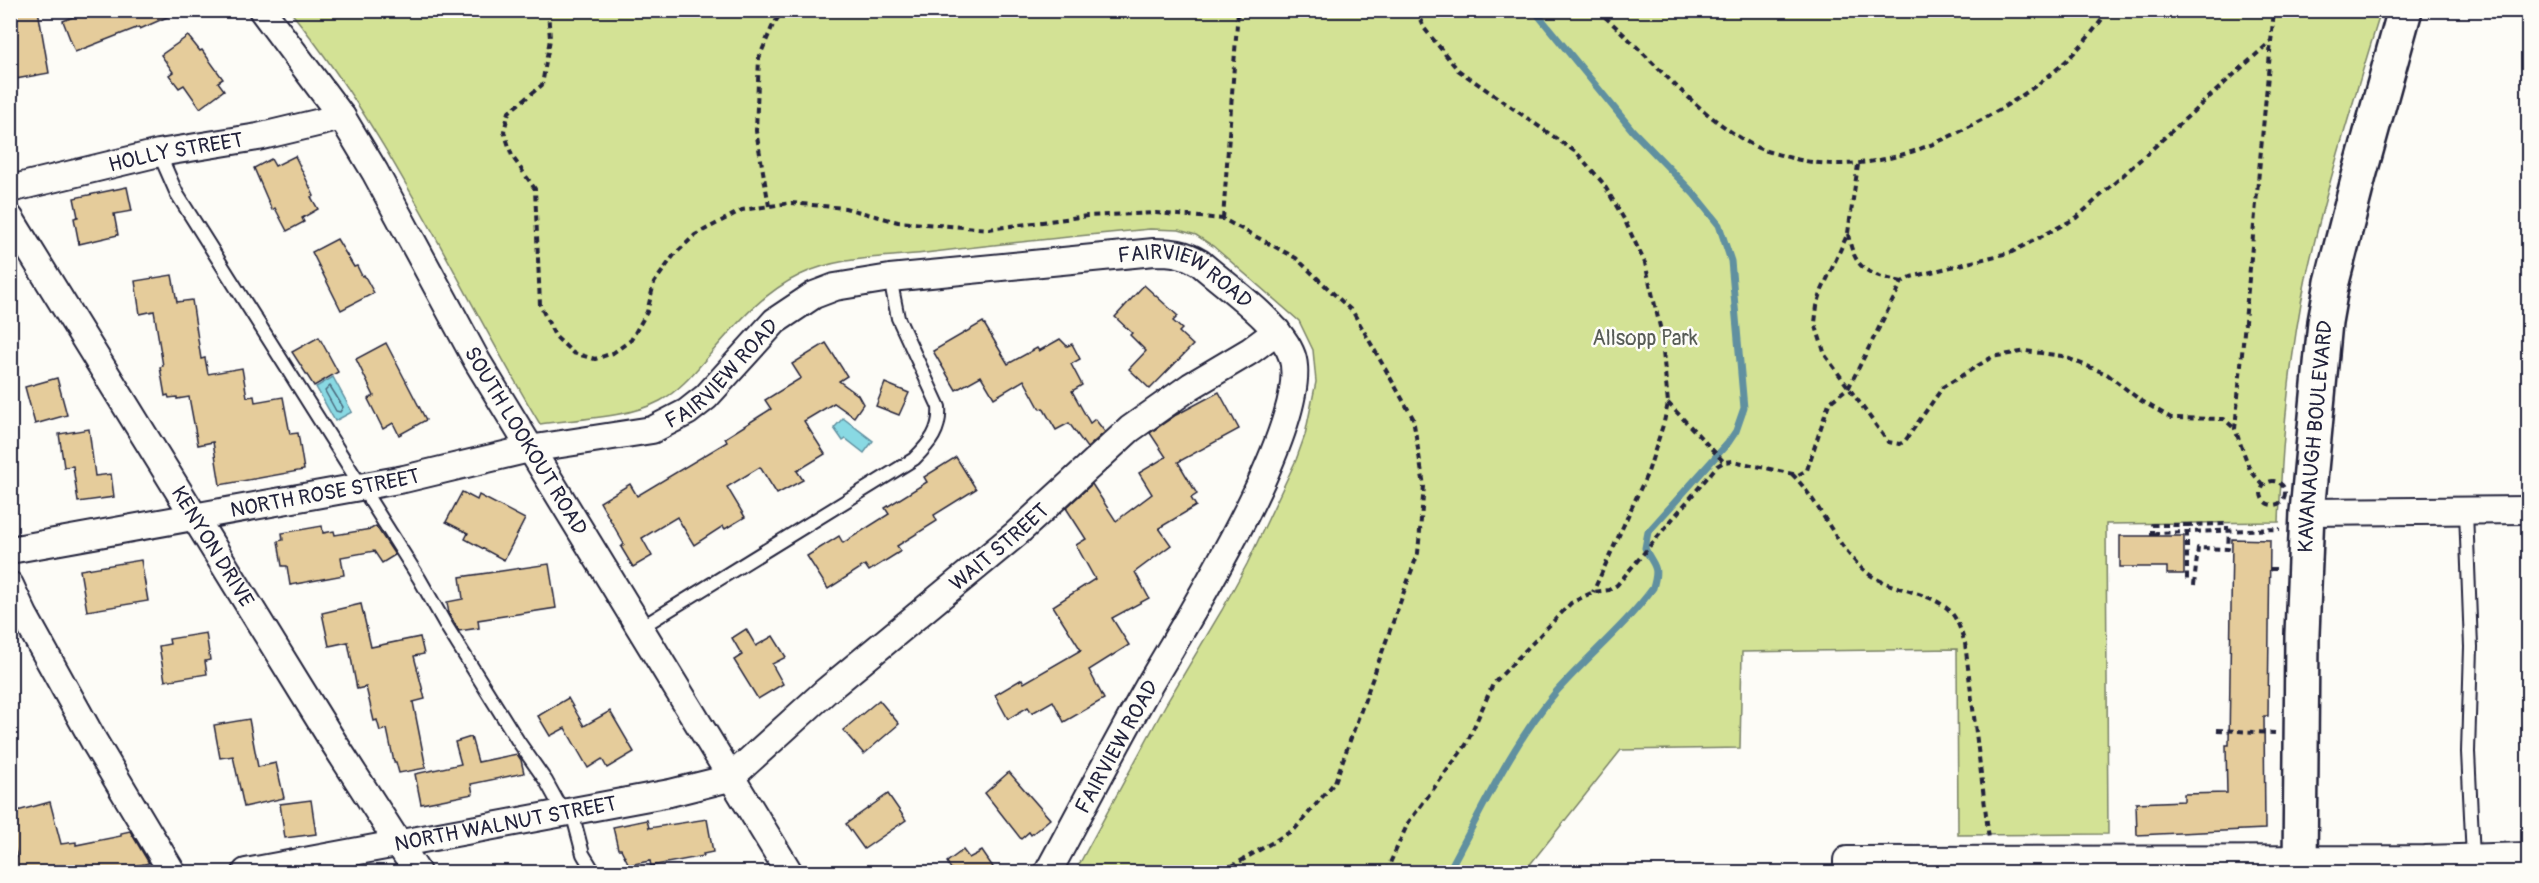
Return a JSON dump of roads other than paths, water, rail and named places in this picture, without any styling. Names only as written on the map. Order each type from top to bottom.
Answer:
[{"type":"street","name":"SOUTH LOOKOUT ROAD","points":[[262,10],[342,117],[375,172],[477,361],[529,449],[789,873]]},
{"type":"street","name":"KAVANAUGH BOULEVARD","points":[[2300,866],[2302,634],[2294,520],[2332,282],[2405,10]]},
{"type":"street","name":"HOLLY STREET","points":[[10,189],[159,153],[258,137],[342,117]]},
{"type":"street","name":"KENYON DRIVE","points":[[10,218],[334,743],[417,873]]},
{"type":"street","name":"FAIRVIEW ROAD","points":[[529,449],[629,435],[666,424],[687,412],[706,397],[760,335],[796,305],[835,287],[890,278],[1154,252],[1178,252],[1200,263],[1277,331],[1292,356],[1294,366],[1290,402],[1276,449],[1203,596],[1147,689],[1048,873]]},
{"type":"street","name":"WAIT STREET","points":[[730,778],[826,691],[1016,534],[1130,429],[1191,386],[1250,351],[1277,331]]},
{"type":"street","name":"NORTH ROSE STREET","points":[[10,550],[362,486],[529,449]]},
{"type":"street","points":[[2294,520],[2529,510]]},
{"type":"street","points":[[10,585],[24,615],[95,743],[132,801],[172,873]]},
{"type":"street","name":"NORTH WALNUT STREET","points":[[246,873],[399,842],[670,793],[730,778]]},
{"type":"street","points":[[1847,866],[1992,860],[2424,866],[2472,858],[2529,856]]},
{"type":"lane","points":[[159,153],[177,194],[362,486],[512,732],[557,801],[574,820],[583,854],[594,873]]},
{"type":"lane","points":[[640,628],[914,459],[928,446],[936,433],[940,420],[939,407],[898,318],[890,278]]},
{"type":"lane","points":[[2466,511],[2471,647],[2468,752],[2472,858]]},
{"type":"water","points":[[333,377],[352,412],[335,421],[316,387]]},
{"type":"water","points":[[843,418],[873,441],[864,453],[846,439],[843,441],[834,428]]},
{"type":"waterway","points":[[1448,872],[1511,756],[1540,712],[1653,588],[1656,570],[1645,548],[1648,532],[1728,443],[1736,431],[1744,408],[1731,261],[1719,225],[1694,194],[1633,131],[1534,10]]},
{"type":"park label","name":"Allsopp Park","points":[[1645,338]]}]
